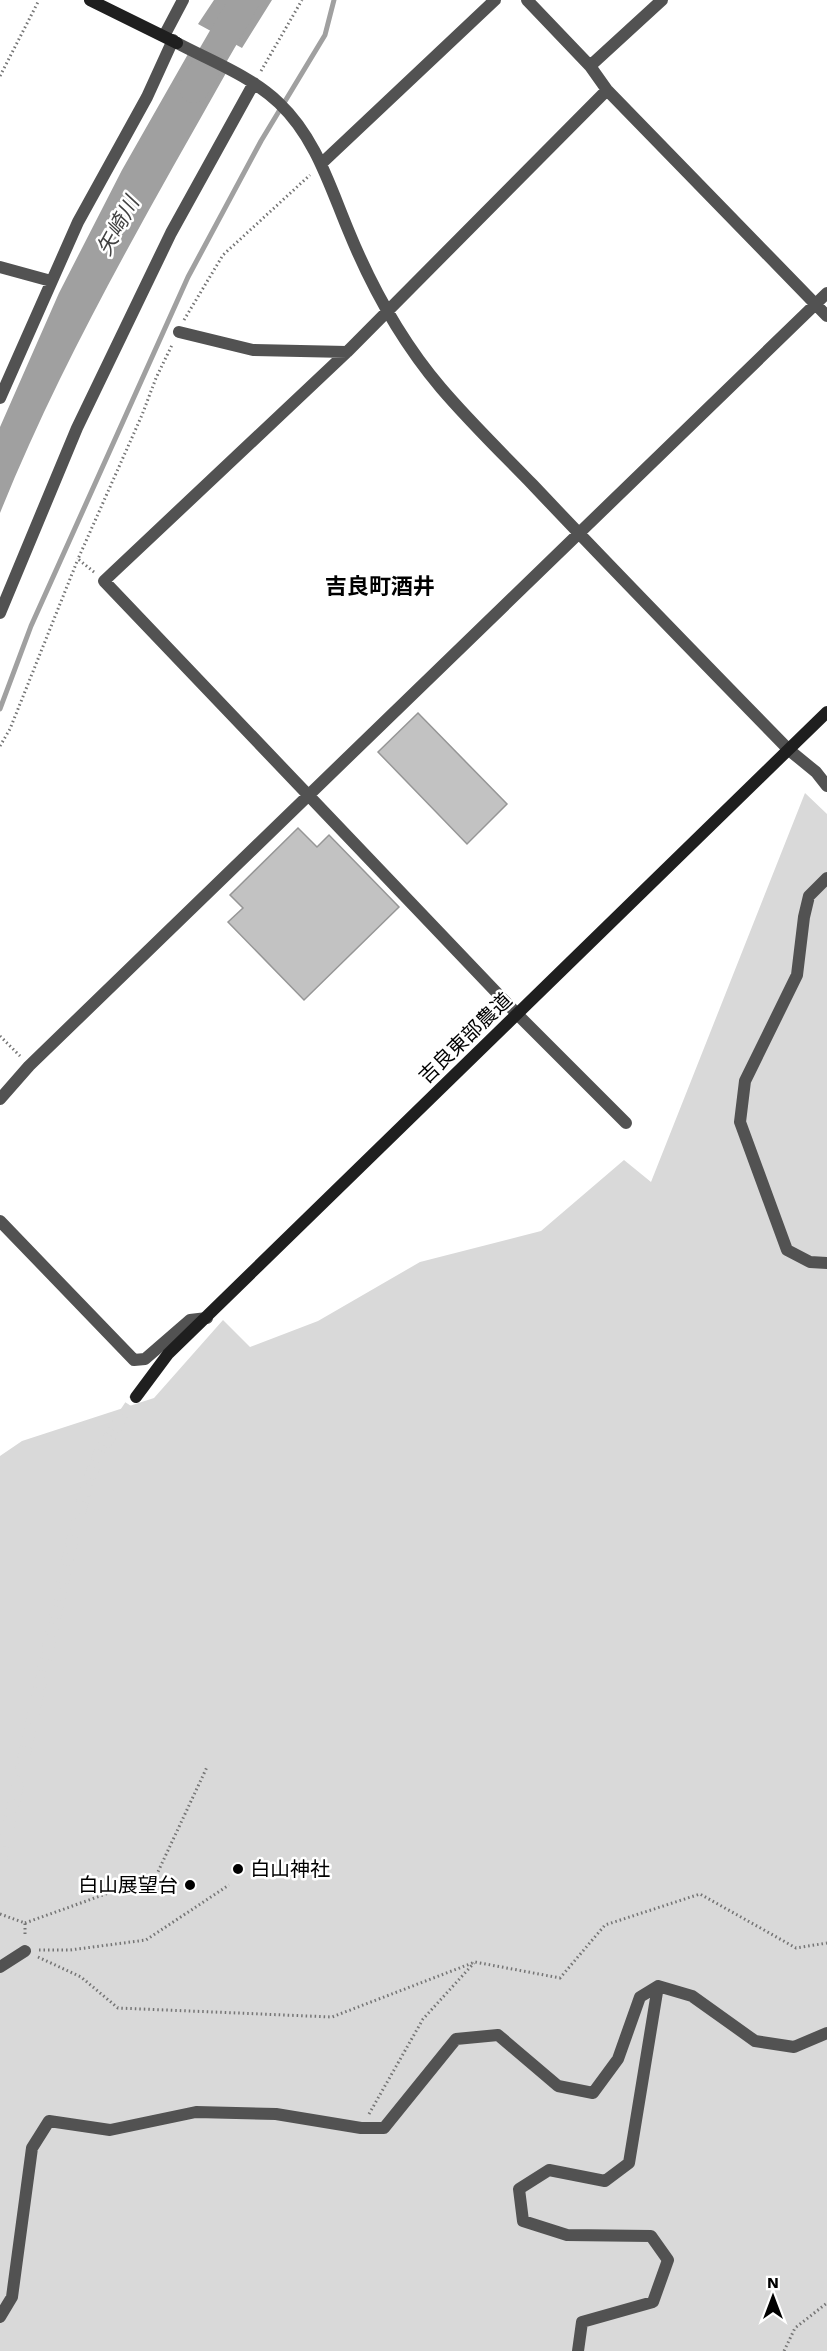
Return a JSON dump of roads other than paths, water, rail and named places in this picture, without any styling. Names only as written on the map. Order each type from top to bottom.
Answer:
[{"type":"street","points":[[90,0],[254,83],[280,103],[295,121],[322,163],[350,234],[406,345],[441,388],[579,534],[789,750],[816,772],[827,786]]},
{"type":"street","points":[[0,398],[78,222],[147,97],[171,40],[183,0]]},
{"type":"street","points":[[322,163],[495,0]]},
{"type":"street","points":[[527,0],[590,66],[607,90],[827,315]]},
{"type":"street","points":[[590,66],[662,0]]},
{"type":"street","points":[[0,613],[77,428],[171,233],[254,83]]},
{"type":"street","points":[[607,90],[347,352],[104,581],[517,1014],[626,1123]]},
{"type":"street","points":[[0,267],[51,281]]},
{"type":"street","points":[[0,1099],[29,1066],[827,293]]},
{"type":"street","points":[[179,332],[253,350],[347,352]]},
{"type":"street","name":"吉良東部農道","points":[[135,1397],[168,1354],[827,712]]},
{"type":"street","points":[[827,878],[809,896],[804,917],[798,975],[745,1081],[741,1122],[787,1250],[810,1262],[827,1263]]},
{"type":"street","points":[[0,1221],[134,1360],[145,1359],[190,1320],[207,1318]]},
{"type":"street","points":[[0,1967],[25,1951]]},
{"type":"street","points":[[578,2351],[582,2322],[653,2302],[668,2260],[651,2236],[567,2235],[523,2222],[519,2189],[549,2170],[605,2181],[628,2163],[658,1986]]},
{"type":"street","points":[[0,2317],[12,2297],[32,2148],[49,2121],[110,2130],[196,2112],[276,2114],[361,2128],[384,2128],[456,2039],[498,2035],[558,2086],[593,2093],[618,2059],[640,1998],[658,1986],[692,1995],[755,2042],[794,2047],[827,2033]]},
{"type":"water","points":[[214,0],[272,0],[242,48],[198,24]]},
{"type":"water","points":[[188,54],[226,73],[77,344],[0,513],[0,427],[59,293],[122,170]]},
{"type":"waterway","name":"矢崎川","points":[[194,88],[245,0]]},
{"type":"waterway","points":[[0,709],[31,626],[188,277],[261,141],[325,35],[334,0]]},
{"type":"tunnel","points":[[0,1864],[71,1545],[87,1485],[100,1451],[136,1397]]},
{"type":"place","name":"白山神社","points":[[238,1869]]},
{"type":"place","name":"白山展望台","points":[[190,1885]]},
{"type":"district","name":"吉良町酒井","points":[[380,586]]}]
